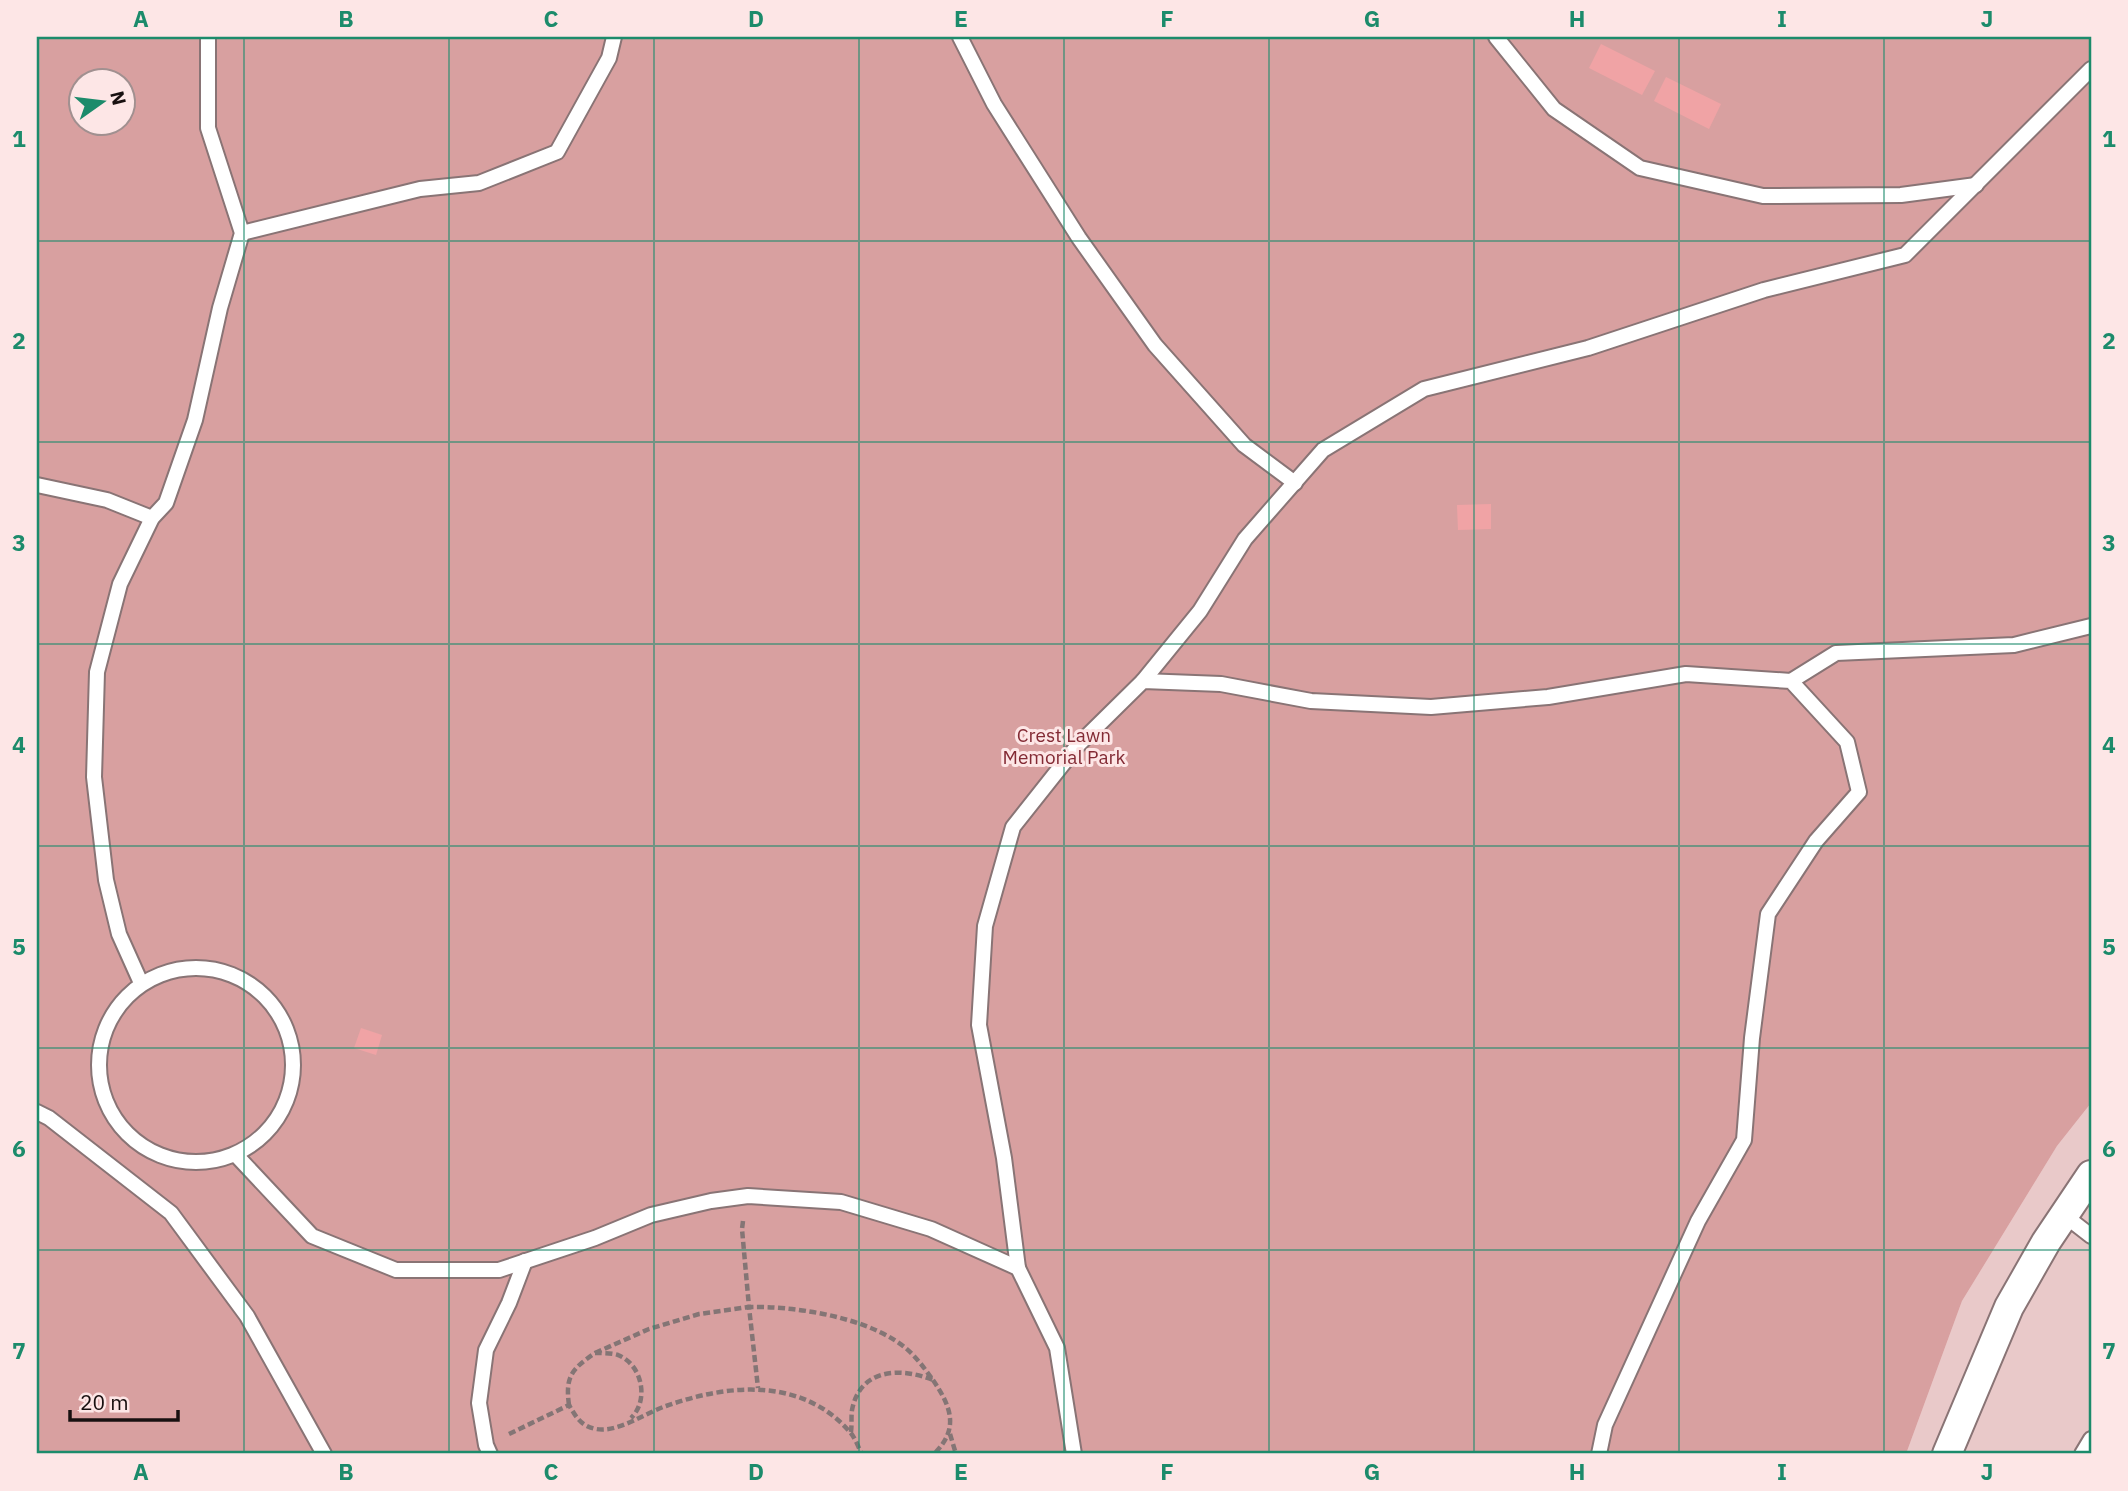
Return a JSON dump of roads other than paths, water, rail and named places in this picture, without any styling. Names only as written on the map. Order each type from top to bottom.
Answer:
[{"type":"street","points":[[1947,1454],[2009,1307],[2046,1242],[2091,1175]]},
{"type":"lane","points":[[141,983],[119,934],[106,880],[94,777],[97,672],[120,584],[152,518],[166,503],[195,420],[220,308],[242,233],[208,128],[208,37]]},
{"type":"lane","points":[[242,233],[419,189],[479,183],[557,152],[609,58],[614,37]]},
{"type":"lane","points":[[960,37],[994,104],[1079,239],[1156,345],[1244,445],[1295,483]]},
{"type":"lane","points":[[1496,37],[1554,109],[1640,168],[1763,196],[1901,195],[1976,185]]},
{"type":"lane","points":[[1073,1454],[1057,1348],[1018,1268],[1004,1158],[979,1025],[985,926],[1013,828],[1078,745],[1143,681],[1200,611],[1245,539],[1323,450],[1424,389],[1588,348],[1765,290],[1905,255],[2091,69]]},
{"type":"lane","points":[[37,485],[107,500],[152,518]]},
{"type":"lane","points":[[1143,681],[1221,684],[1311,701],[1431,707],[1548,697],[1686,674],[1791,681],[1836,653],[2014,645],[2091,626]]},
{"type":"lane","points":[[1599,1454],[1605,1425],[1698,1221],[1744,1140],[1752,1038],[1768,914],[1816,841],[1859,792],[1847,742],[1791,681]]},
{"type":"lane","points":[[206,967],[232,974],[261,992],[273,1005],[289,1036],[293,1069],[290,1091],[275,1121],[264,1135],[236,1154],[219,1160],[185,1163],[146,1150],[120,1128],[100,1090],[98,1056],[111,1014],[141,983],[173,969],[206,967]]},
{"type":"lane","points":[[37,1112],[171,1213],[247,1316],[324,1454]]},
{"type":"lane","points":[[236,1154],[313,1236],[396,1270],[499,1270],[595,1238],[651,1215],[711,1201],[748,1196],[841,1202],[931,1229],[1018,1268]]},
{"type":"lane","points":[[2064,1215],[2091,1236]]},
{"type":"lane","points":[[489,1454],[479,1403],[486,1350],[509,1303],[525,1261]]},
{"type":"lane","points":[[2082,1454],[2091,1439]]},
{"type":"park label","name":"Crest Lawn Memorial Park","points":[[1064,746]]}]
